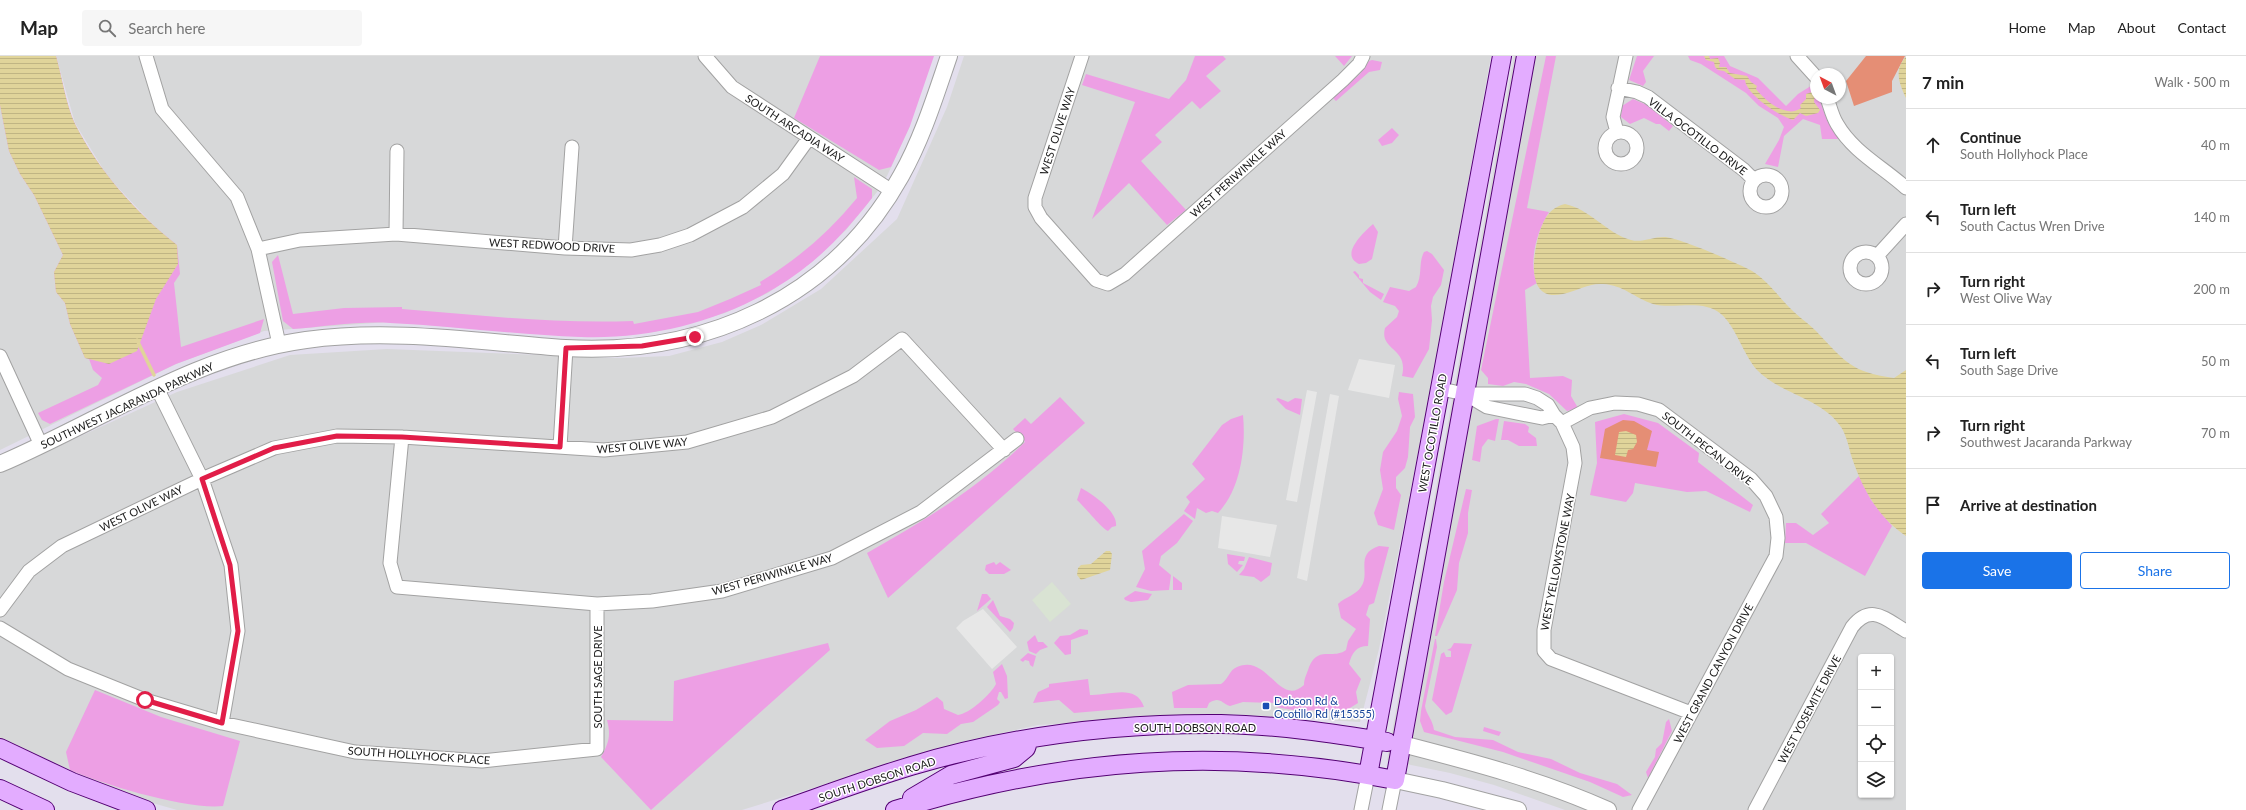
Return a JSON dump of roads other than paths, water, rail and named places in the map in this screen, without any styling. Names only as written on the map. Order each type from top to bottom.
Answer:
[{"type":"main road","name":"WEST OCOTILLO ROAD","points":[[1368,775],[1376,740],[1502,56]]},
{"type":"main road","points":[[895,810],[975,788],[1056,771],[1168,761],[1235,760],[1286,764],[1395,780],[1526,56]]},
{"type":"main road","name":"SOUTH DOBSON ROAD","points":[[782,810],[913,766],[1029,739],[1127,727],[1221,724],[1302,730],[1402,744]]},
{"type":"main road","points":[[890,810],[951,775],[1014,758],[1026,748],[1029,739]]},
{"type":"main road","points":[[0,748],[72,782],[146,810]]},
{"type":"main road","points":[[0,788],[45,810]]},
{"type":"street","points":[[146,56],[162,109],[237,197],[258,249],[279,344]]},
{"type":"street","name":"SOUTH ARCADIA WAY","points":[[705,56],[732,87],[892,191]]},
{"type":"street","name":"SOUTHWEST JACARANDA PARKWAY","points":[[0,464],[157,388],[214,363],[279,344],[328,337],[375,334],[566,348],[616,348],[667,343],[723,328],[766,309],[794,292],[841,254],[876,215],[892,191],[913,153],[949,56]]},
{"type":"street","name":"WEST OLIVE WAY","points":[[1082,56],[1035,198],[1035,207],[1041,218],[1096,280],[1108,284]]},
{"type":"street","name":"WEST PERIWINKLE WAY","points":[[1108,284],[1125,274],[1338,85],[1358,64],[1363,56]]},
{"type":"street","points":[[1617,132],[1613,117],[1626,56]]},
{"type":"street","points":[[1797,56],[1810,70]]},
{"type":"street","name":"VILLA OCOTILLO DRIVE","points":[[1618,88],[1637,92],[1648,97],[1744,170],[1754,180]]},
{"type":"street","points":[[1829,104],[1836,123],[1859,151],[1894,177],[1906,188]]},
{"type":"street","name":"WEST REDWOOD DRIVE","points":[[258,249],[300,240],[396,234],[565,248],[631,250],[660,245],[690,235],[743,207],[783,174],[809,138]]},
{"type":"street","points":[[565,248],[572,147]]},
{"type":"street","points":[[396,234],[397,151]]},
{"type":"street","points":[[1877,256],[1906,224]]},
{"type":"street","name":"WEST OLIVE WAY","points":[[0,610],[28,571],[62,546],[202,479],[274,448],[337,436],[402,437],[604,450],[687,442],[772,417],[853,376],[902,339],[1004,450]]},
{"type":"street","points":[[560,447],[566,348]]},
{"type":"street","points":[[0,356],[41,445]]},
{"type":"street","points":[[157,388],[202,479],[230,565],[238,631],[222,723]]},
{"type":"street","points":[[1441,389],[1465,394],[1525,394],[1537,398],[1548,405],[1558,419]]},
{"type":"street","name":"SOUTH PECAN DRIVE","points":[[1465,394],[1487,407],[1542,418],[1558,419],[1590,408],[1614,403],[1638,404],[1659,410],[1751,479],[1769,503],[1776,517],[1778,534]]},
{"type":"street","points":[[1522,414],[1525,394]]},
{"type":"street","name":"WEST YELLOWSTONE WAY","points":[[1558,419],[1573,447],[1575,463],[1544,630],[1544,651],[1551,659],[1691,713]]},
{"type":"street","name":"WEST PERIWINKLE WAY","points":[[402,437],[390,563],[397,587],[597,604],[652,601],[722,591],[832,558],[921,512],[1017,439]]},
{"type":"street","name":"WEST GRAND CANYON DRIVE","points":[[1639,810],[1776,556],[1778,534]]},
{"type":"street","name":"SOUTH SAGE DRIVE","points":[[597,604],[597,749]]},
{"type":"street","name":"WEST YOSEMITE DRIVE","points":[[1755,810],[1852,627],[1858,619],[1867,614],[1879,615],[1906,631]]},
{"type":"street","name":"SOUTH HOLLYHOCK PLACE","points":[[0,628],[68,669],[145,700],[222,723],[355,752],[482,761],[597,749]]},
{"type":"street","name":"SOUTH DOBSON ROAD","points":[[1402,744],[1483,764],[1524,777],[1608,810]]},
{"type":"street","name":"WEST OCOTILLO ROAD","points":[[1361,810],[1368,775]]},
{"type":"street","points":[[1389,810],[1395,780],[1442,790],[1518,810]]},
{"type":"waterway","points":[[137,340],[154,375]]},
{"type":"place","name":"Dobson Rd & Ocotillo Rd (#15355)","points":[[1266,706]]}]
